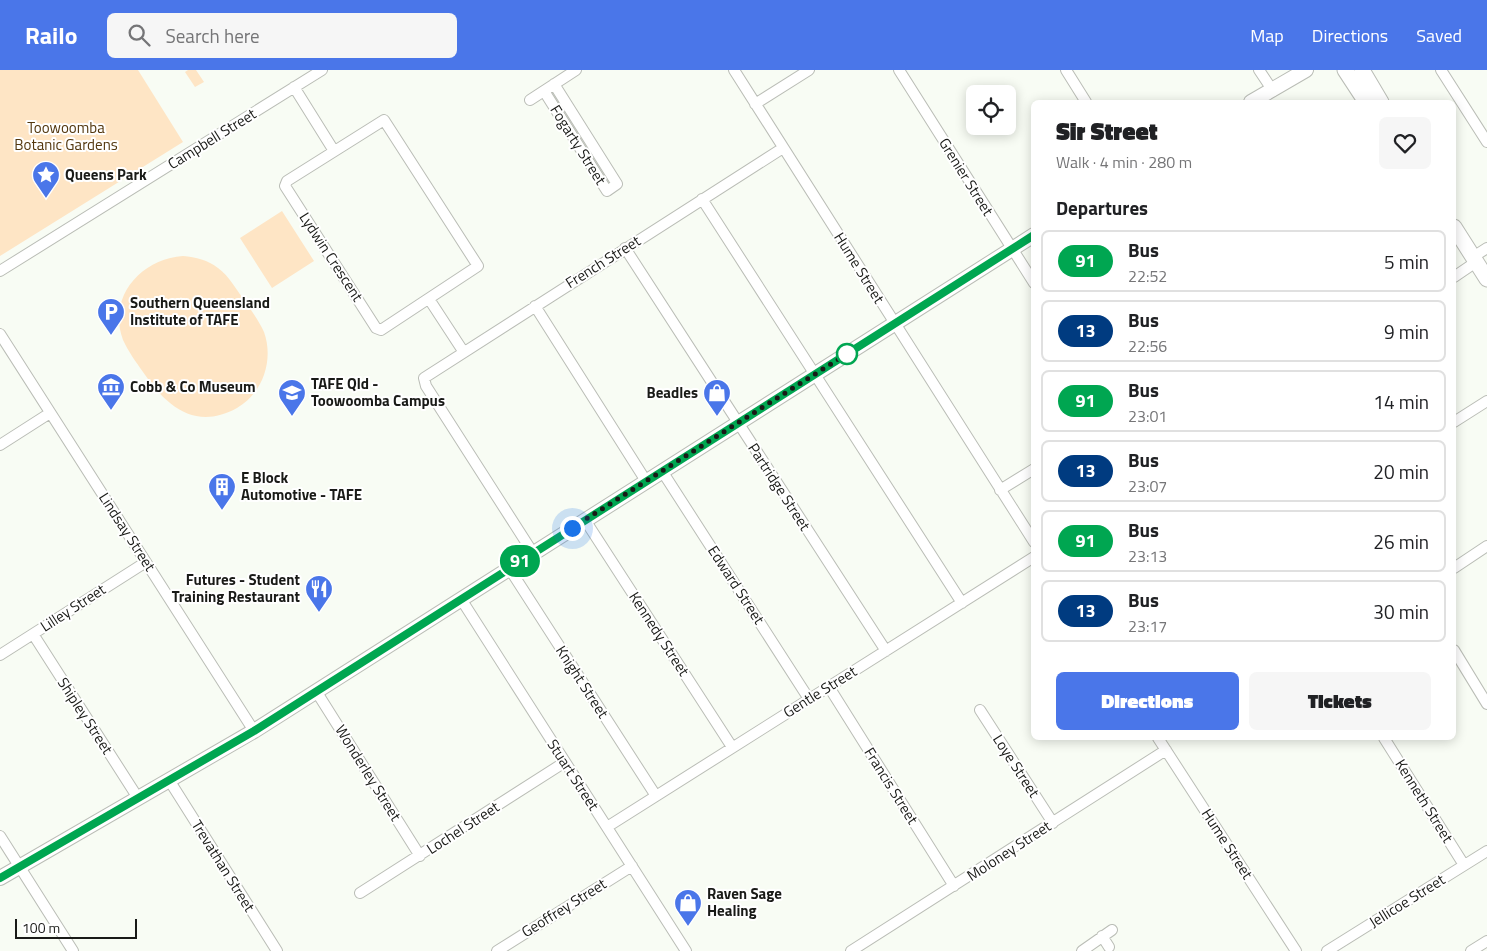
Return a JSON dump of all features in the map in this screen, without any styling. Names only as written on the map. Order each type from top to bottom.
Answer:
[{"type":"highway","points":[[1345,70],[1365,100]]},
{"type":"highway","points":[[1362,70],[1380,100]]},
{"type":"highway","points":[[1456,230],[1487,279]]},
{"type":"main road","points":[[1255,100],[1306,70]]},
{"type":"main road","points":[[0,878],[254,731],[1031,237]]},
{"type":"street","name":"Campbell Street","points":[[0,271],[322,70]]},
{"type":"street","points":[[530,100],[576,70]]},
{"type":"street","name":"Hume Street","points":[[734,70],[1031,537]]},
{"type":"street","points":[[756,104],[809,70]]},
{"type":"street","name":"Grenier Street","points":[[898,70],[1031,278]]},
{"type":"street","points":[[1066,70],[1085,100]]},
{"type":"street","points":[[1260,70],[1273,90]]},
{"type":"street","points":[[1441,70],[1487,142]]},
{"type":"street","name":"Fogarty Street","points":[[544,91],[607,191],[617,184],[554,84]]},
{"type":"street","points":[[294,88],[334,151]]},
{"type":"street","name":"Lydwin Crescent","points":[[381,120],[385,121],[477,263],[476,269],[429,299],[384,328],[376,328],[285,186],[287,181],[381,120]]},
{"type":"street","name":"French Street","points":[[533,553],[426,386],[424,378],[463,351],[783,148]]},
{"type":"street","points":[[702,199],[962,603]]},
{"type":"street","name":"Partridge Street","points":[[625,248],[886,650]]},
{"type":"street","points":[[1456,275],[1487,248]]},
{"type":"street","points":[[429,299],[463,351]]},
{"type":"street","points":[[534,306],[646,481]]},
{"type":"street","name":"Lindsay Street","points":[[0,334],[254,731]]},
{"type":"street","points":[[1456,421],[1487,401]]},
{"type":"street","points":[[0,445],[50,413]]},
{"type":"street","name":"Edward Street","points":[[662,471],[809,699]]},
{"type":"street","points":[[1000,490],[1031,471]]},
{"type":"street","name":"Kennedy Street","points":[[585,520],[732,748]]},
{"type":"street","points":[[1456,567],[1487,546]]},
{"type":"street","name":"Gentle Street","points":[[607,827],[1031,559]]},
{"type":"street","name":"Lilley Street","points":[[0,655],[146,562]]},
{"type":"street","name":"Knight Street","points":[[509,568],[656,796]]},
{"type":"street","name":"Stuart Street","points":[[461,598],[686,951]]},
{"type":"street","name":"Shipley Street","points":[[33,634],[138,798]]},
{"type":"street","points":[[1456,653],[1487,704]]},
{"type":"street","name":"Francis Street","points":[[828,687],[954,886]]},
{"type":"street","name":"Wonderley Street","points":[[316,691],[420,856]]},
{"type":"street","name":"Loye Street","points":[[980,710],[1053,822]]},
{"type":"street","name":"Hume Street","points":[[1159,740],[1296,951]]},
{"type":"street","name":"Kenneth Street","points":[[1385,740],[1464,865]]},
{"type":"street","name":"Moloney Street","points":[[852,951],[1166,750]]},
{"type":"street","name":"Lochel Street","points":[[360,893],[565,762]]},
{"type":"street","name":"Trevathan Street","points":[[169,780],[277,951]]},
{"type":"street","points":[[0,836],[73,951]]},
{"type":"street","name":"Jellicoe Street","points":[[1328,951],[1487,851]]},
{"type":"street","name":"Geoffrey Street","points":[[497,951],[632,866]]},
{"type":"street","points":[[1082,951],[1112,930]]},
{"type":"street","points":[[1102,936],[1109,947]]},
{"type":"street","points":[[1471,951],[1487,941]]},
{"type":"green space","name":"Toowoomba Botanic Gardens","points":[[0,70],[138,70],[183,142],[0,256]]},
{"type":"green space","points":[[196,70],[204,82],[195,87],[185,72]]},
{"type":"green space","points":[[282,211],[314,261],[272,288],[240,238]]},
{"type":"green space","points":[[183,256],[206,261],[226,275],[257,320],[264,332],[267,343],[267,364],[260,385],[254,394],[237,408],[208,417],[195,416],[183,411],[161,395],[132,356],[123,340],[119,324],[120,309],[124,295],[131,283],[154,264]]},
{"type":"bus line","name":"91","points":[[0,878],[254,731],[1031,237]]},
{"type":"place","name":"Queens Park","points":[[46,199]]},
{"type":"place","name":"Southern Queensland Institute of TAFE","points":[[111,336]]},
{"type":"place","name":"Cobb & Co Museum","points":[[111,411]]},
{"type":"place","name":"TAFE Qld - Toowoomba Campus","points":[[292,417]]},
{"type":"place","name":"Beadles","points":[[717,417]]},
{"type":"place","name":"E Block Automotive - TAFE","points":[[222,511]]},
{"type":"place","name":"Futures - Student Training Restaurant","points":[[319,613]]},
{"type":"place","name":"Raven Sage Healing","points":[[688,927]]},
{"type":"route","points":[[572,528],[853,350],[847,354]]}]
